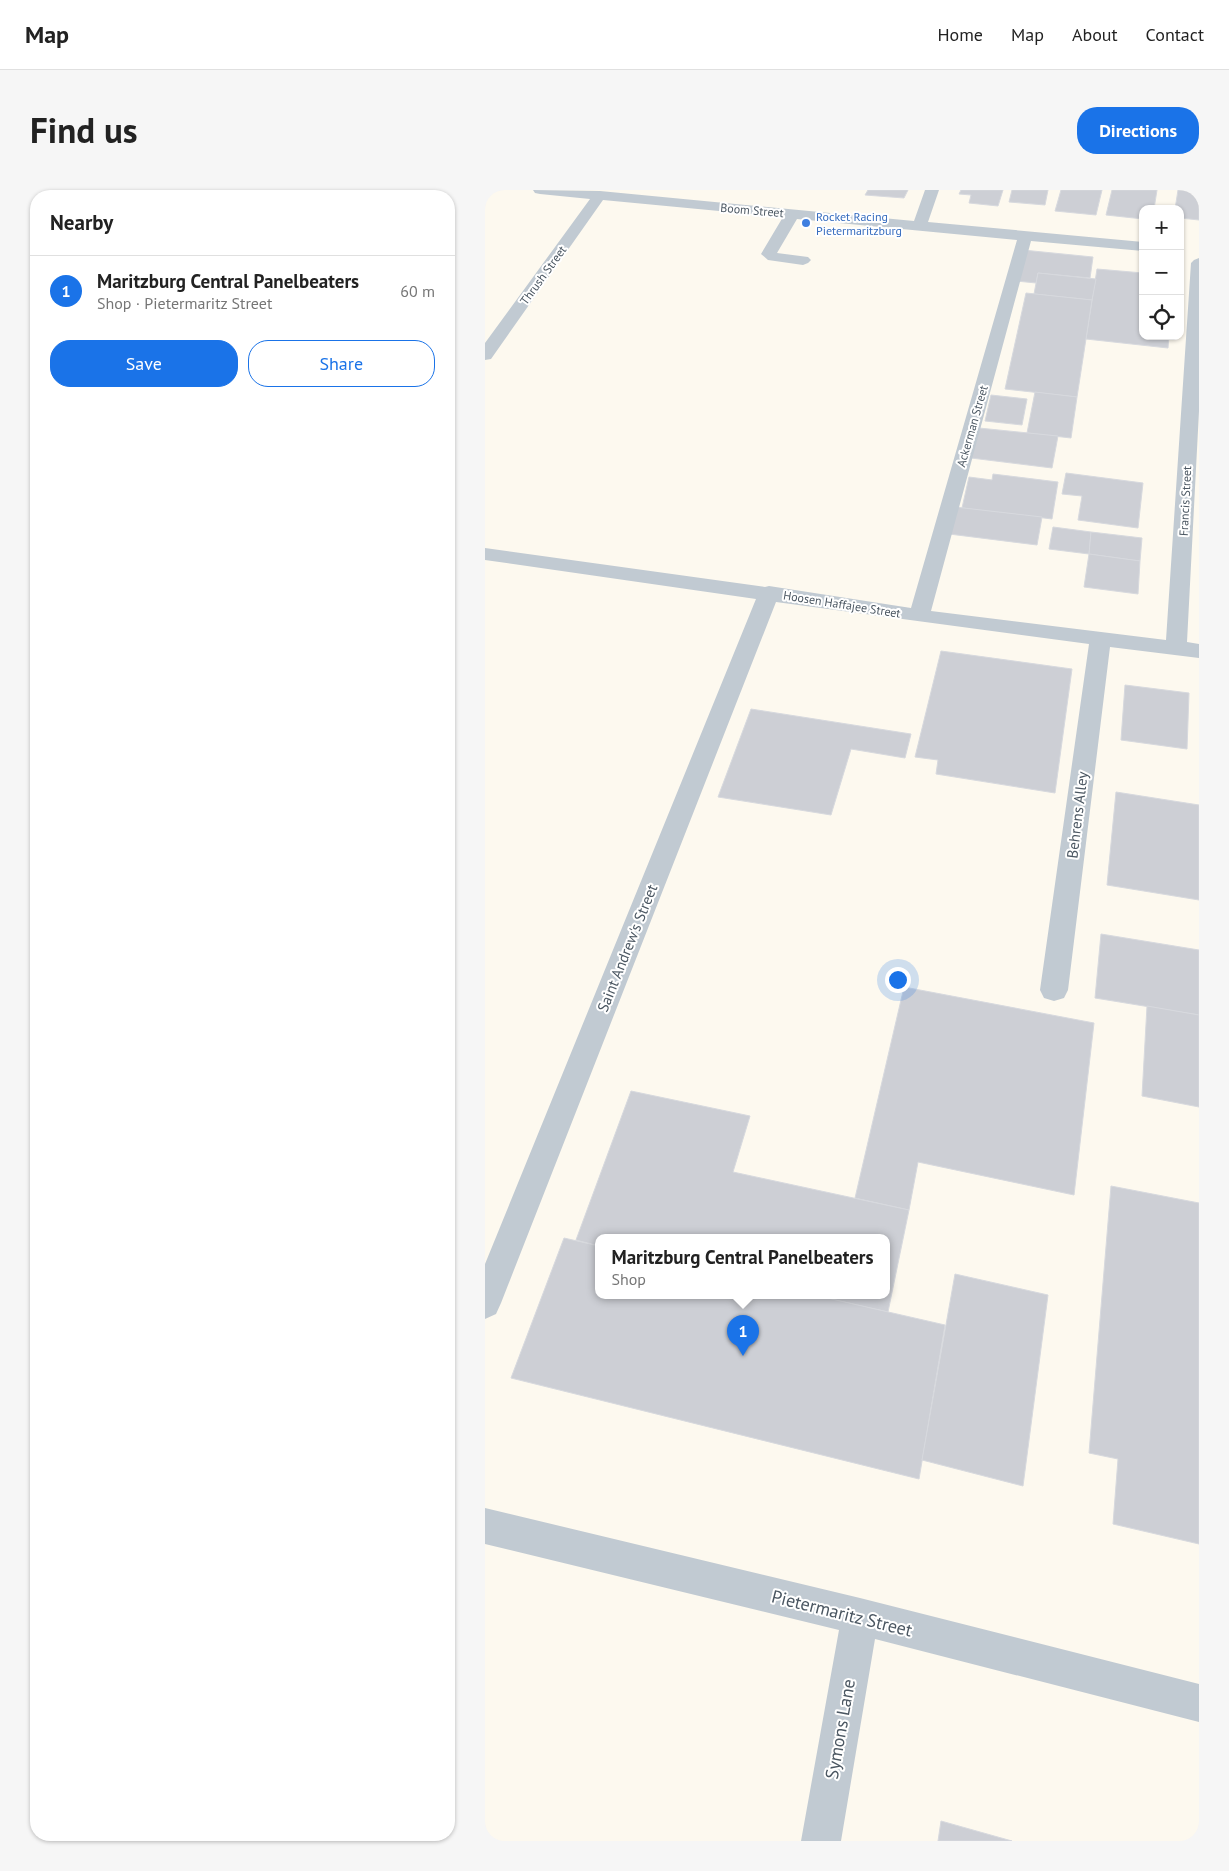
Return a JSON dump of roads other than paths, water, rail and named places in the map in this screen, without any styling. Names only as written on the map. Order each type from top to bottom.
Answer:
[{"type":"street","name":"Boom Street","points":[[540,190],[600,195],[665,196],[792,214],[1139,247]]},
{"type":"street","points":[[919,226],[932,190]]},
{"type":"street","name":"Thrush Street","points":[[485,355],[600,195]]},
{"type":"street","points":[[792,214],[769,254],[773,257],[803,260]]},
{"type":"street","name":"Ackerman Street","points":[[919,616],[1025,236]]},
{"type":"street","name":"Francis Street","points":[[1176,648],[1196,256]]},
{"type":"street","name":"Hoosen Haffajee Street","points":[[485,554],[769,593],[919,616],[1199,651]]},
{"type":"street","name":"Saint Andrew's Street","points":[[485,1303],[769,593]]},
{"type":"street","name":"Behrens Alley","points":[[1054,990],[1100,639]]},
{"type":"street","name":"Pietermaritz Street","points":[[485,1526],[860,1617],[1199,1703]]},
{"type":"street","name":"Symons Lane","points":[[821,1841],[860,1617]]},
{"type":"place","name":"Rocket Racing Pietermaritzburg","points":[[806,223]]},
{"type":"place","name":"Maritzburg Central Panelbeaters","points":[[743,1356]]}]
